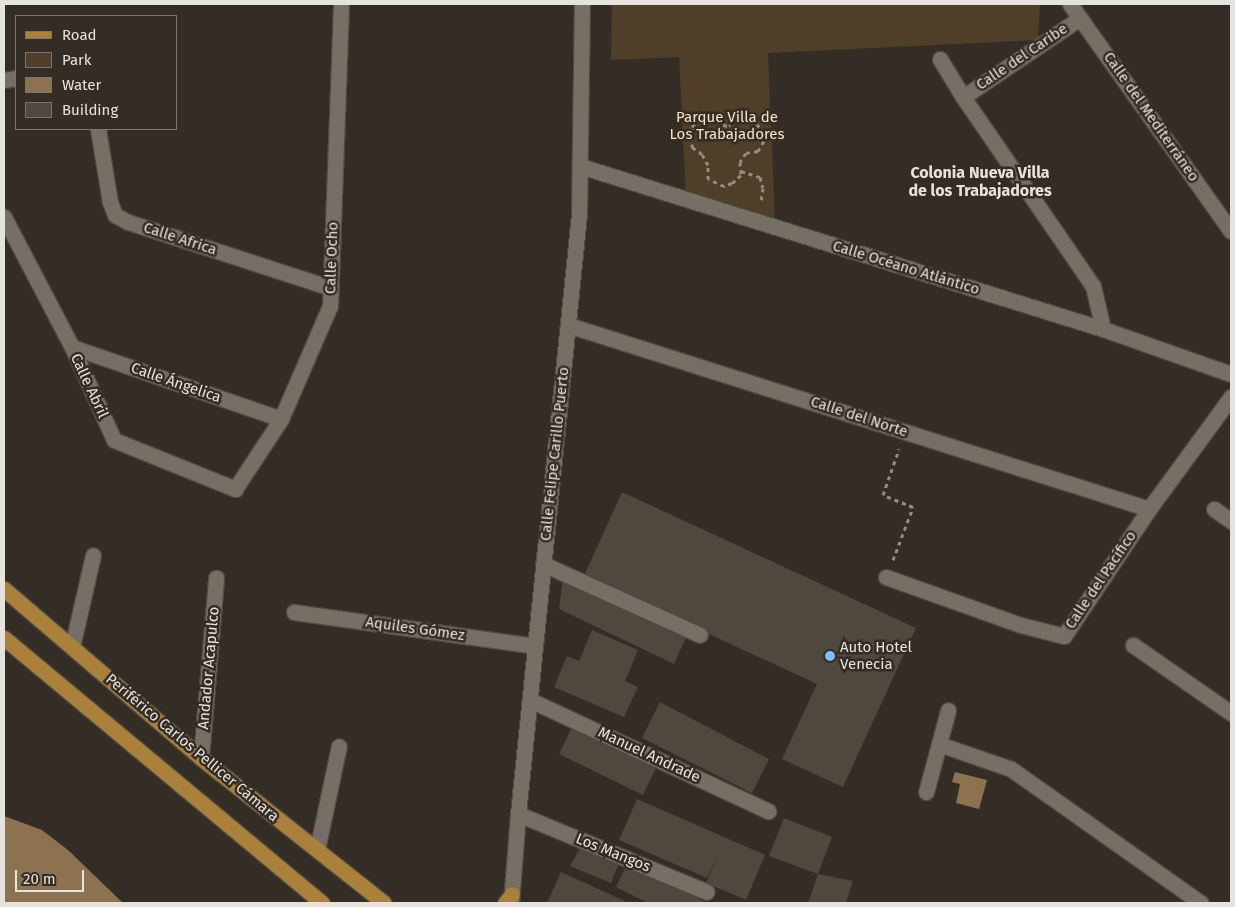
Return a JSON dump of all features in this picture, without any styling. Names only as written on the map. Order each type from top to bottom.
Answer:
[{"type":"main road","name":"Periférico Carlos Pellicer Cámara","points":[[4,589],[201,758],[384,903]]},
{"type":"main road","points":[[4,638],[322,903]]},
{"type":"street","name":"Calle Ocho","points":[[235,489],[281,419],[330,306],[342,4]]},
{"type":"street","name":"Calle Felipe Carillo Puerto","points":[[509,900],[579,214],[582,4]]},
{"type":"street","name":"Calle del Mediterráneo","points":[[1070,4],[1231,231]]},
{"type":"street","name":"Calle del Caribe","points":[[963,97],[1080,18]]},
{"type":"street","name":"Calle del Caribe","points":[[940,59],[963,97],[1093,286],[1103,329]]},
{"type":"street","name":"Calle Africa","points":[[98,130],[110,202],[114,215],[128,222],[331,288]]},
{"type":"street","name":"Calle Océano Atlántico","points":[[580,166],[1103,329],[1231,374]]},
{"type":"street","name":"Calle Abril","points":[[4,217],[72,347],[114,440],[235,489]]},
{"type":"street","name":"Calle del Norte","points":[[568,325],[1149,509]]},
{"type":"street","name":"Calle Ángelica","points":[[72,347],[281,419]]},
{"type":"street","name":"Calle del Pacífico","points":[[886,576],[1021,625],[1064,636],[1149,509],[1231,397]]},
{"type":"street","points":[[1214,509],[1231,522]]},
{"type":"street","points":[[72,647],[92,555]]},
{"type":"street","points":[[544,564],[700,635]]},
{"type":"street","name":"Andador Acapulco","points":[[201,758],[216,578]]},
{"type":"street","name":"Aquiles Gómez","points":[[294,612],[535,646]]},
{"type":"street","points":[[1133,645],[1231,713]]},
{"type":"street","name":"Manuel Andrade","points":[[530,700],[768,811]]},
{"type":"street","points":[[926,792],[948,710]]},
{"type":"street","points":[[939,744],[1011,769],[1201,903]]},
{"type":"street","points":[[317,850],[339,746]]},
{"type":"street","name":"Los Mangos","points":[[518,814],[708,892]]},
{"type":"path","points":[[710,116],[723,126],[729,126],[744,118],[751,118],[757,123],[762,131],[764,142],[758,151],[746,153],[740,162],[741,171],[741,175],[732,183],[724,186],[708,179],[708,165],[702,154],[693,148],[690,140],[692,127],[698,120],[710,116]]},
{"type":"path","points":[[741,171],[760,177],[763,188],[760,209],[749,219]]},
{"type":"path","points":[[886,576],[913,506],[883,495],[904,431]]},
{"type":"green space","name":"Parque Villa de Los Trabajadores","points":[[612,4],[1040,4],[1038,40],[768,53],[775,221],[686,196],[679,57],[611,60]]},
{"type":"water","points":[[955,772],[987,780],[979,809],[956,803],[960,784],[952,782]]},
{"type":"water","points":[[4,816],[42,830],[68,850],[123,903],[4,903]]},
{"type":"building","name":"Auto Hotel Venecia","points":[[622,492],[916,628],[843,787],[782,759],[817,684],[584,576]]},
{"type":"building","points":[[563,578],[688,633],[674,664],[559,609]]},
{"type":"building","points":[[592,630],[638,650],[625,681],[638,687],[624,717],[554,687],[567,656],[579,661]]},
{"type":"building","points":[[660,702],[769,759],[752,793],[642,738]]},
{"type":"building","points":[[572,727],[656,768],[643,795],[559,754]]},
{"type":"building","points":[[637,799],[765,855],[746,900],[706,883],[720,850],[707,878],[619,840]]},
{"type":"building","points":[[784,818],[832,837],[818,874],[769,856]]},
{"type":"building","points":[[580,848],[619,863],[611,883],[570,866]]},
{"type":"building","points":[[627,864],[707,903],[648,903],[616,887]]},
{"type":"building","points":[[561,872],[629,903],[547,903]]},
{"type":"building","points":[[818,874],[853,881],[846,903],[808,903]]},
{"type":"place","name":"Auto Hotel Venecia","points":[[830,656]]},
{"type":"district","name":"Colonia Nueva Villa de los Trabajadores","points":[[980,182]]}]
